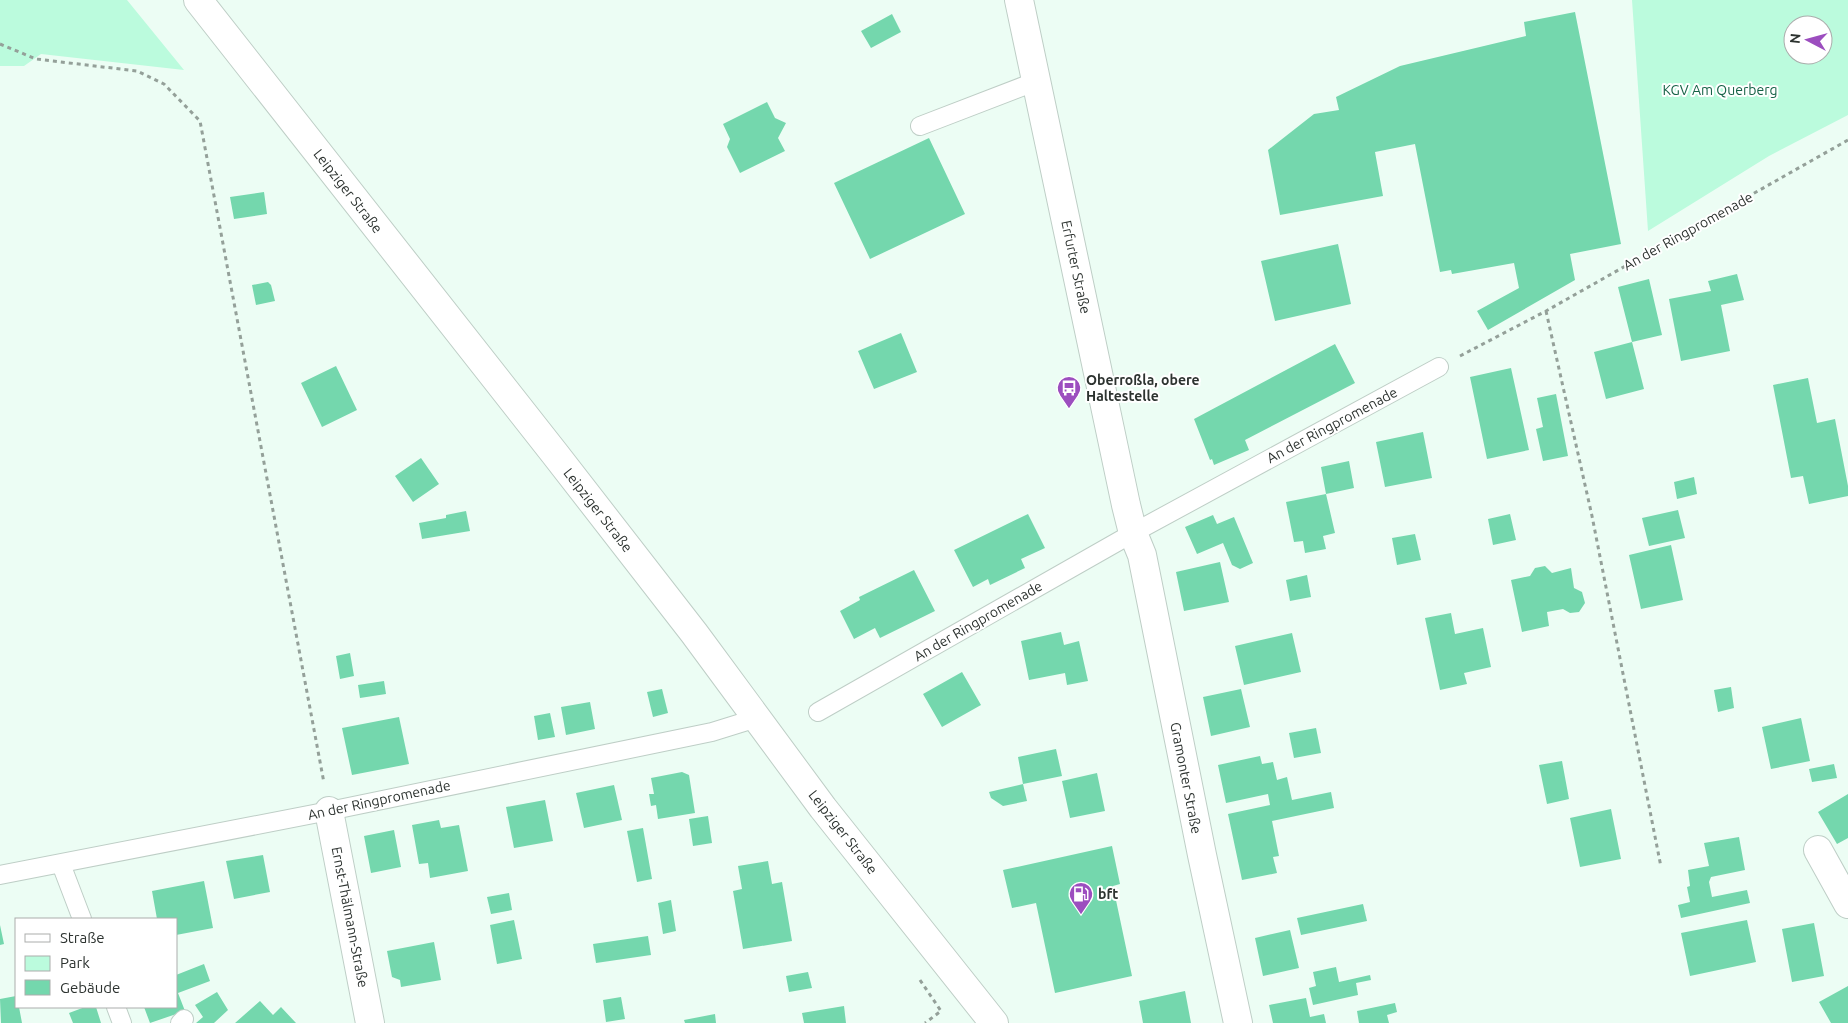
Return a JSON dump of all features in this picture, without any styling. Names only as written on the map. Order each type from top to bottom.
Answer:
[{"type":"street","name":"Leipziger Straße","points":[[198,0],[694,632],[823,808],[994,1023]]},
{"type":"street","name":"Erfurter Straße","points":[[1019,0],[1133,533]]},
{"type":"street","name":"Gramonter Straße","points":[[1133,533],[1142,555],[1202,855],[1238,1023]]},
{"type":"street","name":"Ernst-Thälmann-Straße","points":[[329,810],[370,1023]]},
{"type":"street","points":[[1818,850],[1848,904]]},
{"type":"lane","points":[[920,126],[1037,80]]},
{"type":"lane","name":"An der Ringpromenade","points":[[818,712],[1133,533],[1439,367]]},
{"type":"lane","name":"An der Ringpromenade","points":[[0,875],[712,732],[757,718]]},
{"type":"lane","points":[[61,864],[82,918]]},
{"type":"lane","points":[[116,1008],[122,1023]]},
{"type":"path","points":[[0,44],[36,60],[137,71],[164,84],[200,121],[329,810]]},
{"type":"path","name":"An der Ringpromenade","points":[[1439,367],[1546,311],[1848,140]]},
{"type":"path","points":[[1546,311],[1592,516],[1661,867]]},
{"type":"green space","points":[[0,0],[127,0],[184,70],[41,54],[24,66],[0,66]]},
{"type":"green space","name":"KGV Am Querberg","points":[[1632,0],[1848,0],[1848,115],[1769,156],[1648,231]]},
{"type":"building","points":[[1575,12],[1621,244],[1570,254],[1575,280],[1488,330],[1477,311],[1519,288],[1514,263],[1452,274],[1451,270],[1440,272],[1415,144],[1375,152],[1383,196],[1280,215],[1268,150],[1314,114],[1339,110],[1336,97],[1400,66],[1526,36],[1524,22]]},
{"type":"building","points":[[892,14],[901,32],[871,48],[861,31]]},
{"type":"building","points":[[767,102],[775,118],[786,123],[778,138],[785,151],[740,173],[727,147],[730,139],[723,124]]},
{"type":"building","points":[[929,138],[965,214],[870,259],[834,183]]},
{"type":"building","points":[[264,192],[267,214],[234,219],[230,197]]},
{"type":"building","points":[[1338,244],[1351,304],[1275,321],[1261,261]]},
{"type":"building","points":[[1737,274],[1744,300],[1721,305],[1730,351],[1681,361],[1669,299],[1711,291],[1708,281]]},
{"type":"building","points":[[1649,279],[1662,335],[1632,342],[1618,287]]},
{"type":"building","points":[[268,282],[271,285],[275,301],[256,305],[252,285]]},
{"type":"building","points":[[901,333],[917,372],[874,389],[858,351]]},
{"type":"building","points":[[1632,342],[1644,389],[1606,399],[1594,352]]},
{"type":"building","points":[[1335,344],[1355,383],[1245,440],[1249,450],[1214,465],[1212,459],[1210,460],[1194,419]]},
{"type":"building","points":[[336,366],[357,410],[322,427],[301,383]]},
{"type":"building","points":[[1511,368],[1529,450],[1487,459],[1470,377]]},
{"type":"building","points":[[1808,378],[1817,423],[1835,419],[1848,486],[1848,496],[1809,504],[1803,476],[1791,478],[1773,385]]},
{"type":"building","points":[[1556,394],[1568,456],[1543,461],[1536,429],[1543,427],[1537,398]]},
{"type":"building","points":[[1423,432],[1432,478],[1385,487],[1376,442]]},
{"type":"building","points":[[421,458],[439,484],[413,502],[395,476]]},
{"type":"building","points":[[1349,461],[1354,488],[1326,494],[1321,467]]},
{"type":"building","points":[[1694,477],[1697,494],[1677,499],[1674,482]]},
{"type":"building","points":[[1326,494],[1335,533],[1323,536],[1326,549],[1305,553],[1303,541],[1294,542],[1286,502]]},
{"type":"building","points":[[1678,510],[1685,538],[1649,546],[1642,518]]},
{"type":"building","points":[[466,511],[470,531],[422,539],[419,523],[446,518],[446,515]]},
{"type":"building","points":[[1028,514],[1045,548],[1021,559],[1025,568],[990,585],[988,579],[973,587],[954,550]]},
{"type":"building","points":[[1510,514],[1516,540],[1493,545],[1488,519]]},
{"type":"building","points":[[1213,515],[1217,524],[1234,517],[1253,563],[1240,569],[1232,565],[1223,543],[1197,554],[1185,527]]},
{"type":"building","points":[[1415,534],[1421,560],[1397,565],[1392,538]]},
{"type":"building","points":[[1671,545],[1683,600],[1641,609],[1629,555]]},
{"type":"building","points":[[1220,562],[1229,602],[1184,611],[1176,572]]},
{"type":"building","points":[[1545,566],[1552,573],[1571,568],[1574,588],[1582,592],[1585,603],[1579,612],[1570,613],[1563,609],[1547,612],[1549,626],[1522,632],[1511,580],[1530,576],[1535,568]]},
{"type":"building","points":[[914,570],[935,611],[880,638],[875,628],[854,639],[840,611],[860,600],[859,597]]},
{"type":"building","points":[[1307,575],[1311,597],[1290,601],[1286,580]]},
{"type":"building","points":[[1451,613],[1455,634],[1483,628],[1491,667],[1464,673],[1467,684],[1440,690],[1425,618]]},
{"type":"building","points":[[1061,632],[1064,645],[1079,641],[1088,681],[1067,685],[1065,673],[1029,680],[1021,641]]},
{"type":"building","points":[[1292,633],[1301,672],[1244,685],[1235,646]]},
{"type":"building","points":[[350,653],[354,676],[340,679],[336,656]]},
{"type":"building","points":[[962,672],[981,705],[942,727],[923,694]]},
{"type":"building","points":[[384,681],[386,694],[360,698],[358,685]]},
{"type":"building","points":[[1731,687],[1734,708],[1718,712],[1714,690]]},
{"type":"building","points":[[662,689],[668,713],[653,717],[647,692]]},
{"type":"building","points":[[1241,689],[1250,727],[1211,736],[1203,697]]},
{"type":"building","points":[[590,702],[595,729],[566,735],[561,707]]},
{"type":"building","points":[[550,713],[555,737],[538,740],[534,716]]},
{"type":"building","points":[[399,717],[409,764],[352,775],[342,728]]},
{"type":"building","points":[[1801,718],[1810,761],[1771,769],[1762,727]]},
{"type":"building","points":[[1316,728],[1321,753],[1294,758],[1289,733]]},
{"type":"building","points":[[1056,749],[1062,776],[1023,784],[1018,757]]},
{"type":"building","points":[[1260,756],[1262,764],[1273,762],[1277,780],[1287,777],[1292,800],[1331,792],[1334,808],[1272,821],[1279,856],[1273,857],[1277,873],[1242,880],[1228,814],[1270,805],[1268,794],[1226,803],[1218,765]]},
{"type":"building","points":[[1562,761],[1569,799],[1547,804],[1539,765]]},
{"type":"building","points":[[1834,764],[1837,778],[1812,782],[1809,769]]},
{"type":"building","points":[[682,772],[689,775],[695,813],[658,819],[656,805],[651,806],[649,794],[654,794],[651,778]]},
{"type":"building","points":[[1097,773],[1105,811],[1070,818],[1062,781]]},
{"type":"building","points":[[1023,784],[1027,801],[1003,806],[991,798],[989,792]]},
{"type":"building","points":[[614,785],[622,820],[584,828],[576,793]]},
{"type":"building","points":[[1848,794],[1848,838],[1837,844],[1818,812]]},
{"type":"building","points":[[545,800],[553,841],[514,848],[506,807]]},
{"type":"building","points":[[1611,809],[1621,859],[1580,867],[1570,818]]},
{"type":"building","points":[[708,816],[712,843],[693,846],[689,819]]},
{"type":"building","points":[[439,820],[441,828],[459,825],[468,871],[430,878],[428,863],[419,864],[412,825]]},
{"type":"building","points":[[643,828],[652,879],[637,882],[627,831]]},
{"type":"building","points":[[394,830],[401,867],[371,873],[364,836]]},
{"type":"building","points":[[1739,837],[1745,870],[1711,877],[1709,882],[1712,897],[1747,890],[1750,903],[1681,918],[1678,905],[1690,902],[1687,887],[1690,886],[1688,870],[1709,866],[1704,843]]},
{"type":"building","points":[[1112,846],[1120,884],[1113,886],[1132,976],[1055,993],[1036,903],[1012,908],[1003,870]]},
{"type":"building","points":[[263,855],[270,892],[234,899],[226,861]]},
{"type":"building","points":[[768,861],[772,884],[782,882],[792,941],[743,949],[733,891],[742,889],[738,866]]},
{"type":"building","points":[[204,881],[213,928],[178,935],[178,918],[157,918],[152,891]]},
{"type":"building","points":[[509,893],[512,910],[491,914],[487,897]]},
{"type":"building","points":[[671,900],[676,931],[663,934],[658,903]]},
{"type":"building","points":[[1363,904],[1367,921],[1301,935],[1297,918]]},
{"type":"building","points":[[514,920],[522,959],[497,964],[490,925]]},
{"type":"building","points":[[1747,920],[1756,962],[1690,976],[1681,933]]},
{"type":"building","points":[[1814,923],[1824,976],[1792,982],[1782,929]]},
{"type":"building","points":[[0,925],[4,944],[0,945]]},
{"type":"building","points":[[1290,930],[1299,968],[1263,976],[1255,938]]},
{"type":"building","points":[[648,936],[651,955],[596,963],[593,944]]},
{"type":"building","points":[[434,942],[441,980],[401,987],[400,980],[392,977],[387,951]]},
{"type":"building","points":[[204,964],[210,981],[178,993],[178,974]]},
{"type":"building","points":[[1336,967],[1339,982],[1370,975],[1371,980],[1356,983],[1358,995],[1313,1005],[1309,988],[1316,986],[1313,972]]},
{"type":"building","points":[[808,972],[812,988],[789,992],[786,976]]},
{"type":"building","points":[[1848,986],[1848,1023],[1831,1023],[1819,1002]]},
{"type":"building","points":[[1185,991],[1191,1023],[1143,1023],[1139,1001]]},
{"type":"building","points":[[217,992],[228,1010],[214,1023],[196,1023],[203,1017],[195,1005]]},
{"type":"building","points":[[178,993],[185,1011],[150,1023],[144,1008],[178,1008]]},
{"type":"building","points":[[15,996],[15,1008],[19,1008],[22,1023],[1,1023],[0,999]]},
{"type":"building","points":[[621,997],[625,1019],[606,1022],[603,1000]]},
{"type":"building","points":[[1306,998],[1310,1017],[1324,1014],[1326,1023],[1273,1023],[1269,1005]]},
{"type":"building","points":[[260,1001],[273,1015],[281,1007],[296,1023],[235,1023]]},
{"type":"building","points":[[1395,1003],[1397,1012],[1387,1015],[1389,1023],[1359,1023],[1357,1011]]},
{"type":"building","points":[[844,1006],[846,1023],[804,1023],[802,1013]]},
{"type":"building","points":[[82,1008],[96,1008],[101,1023],[73,1023],[69,1013]]},
{"type":"building","points":[[715,1014],[716,1023],[685,1023],[684,1020]]},
{"type":"place","name":"Oberroßla, obere Haltestelle","points":[[1069,409]]},
{"type":"place","name":"bft","points":[[1081,915]]}]
